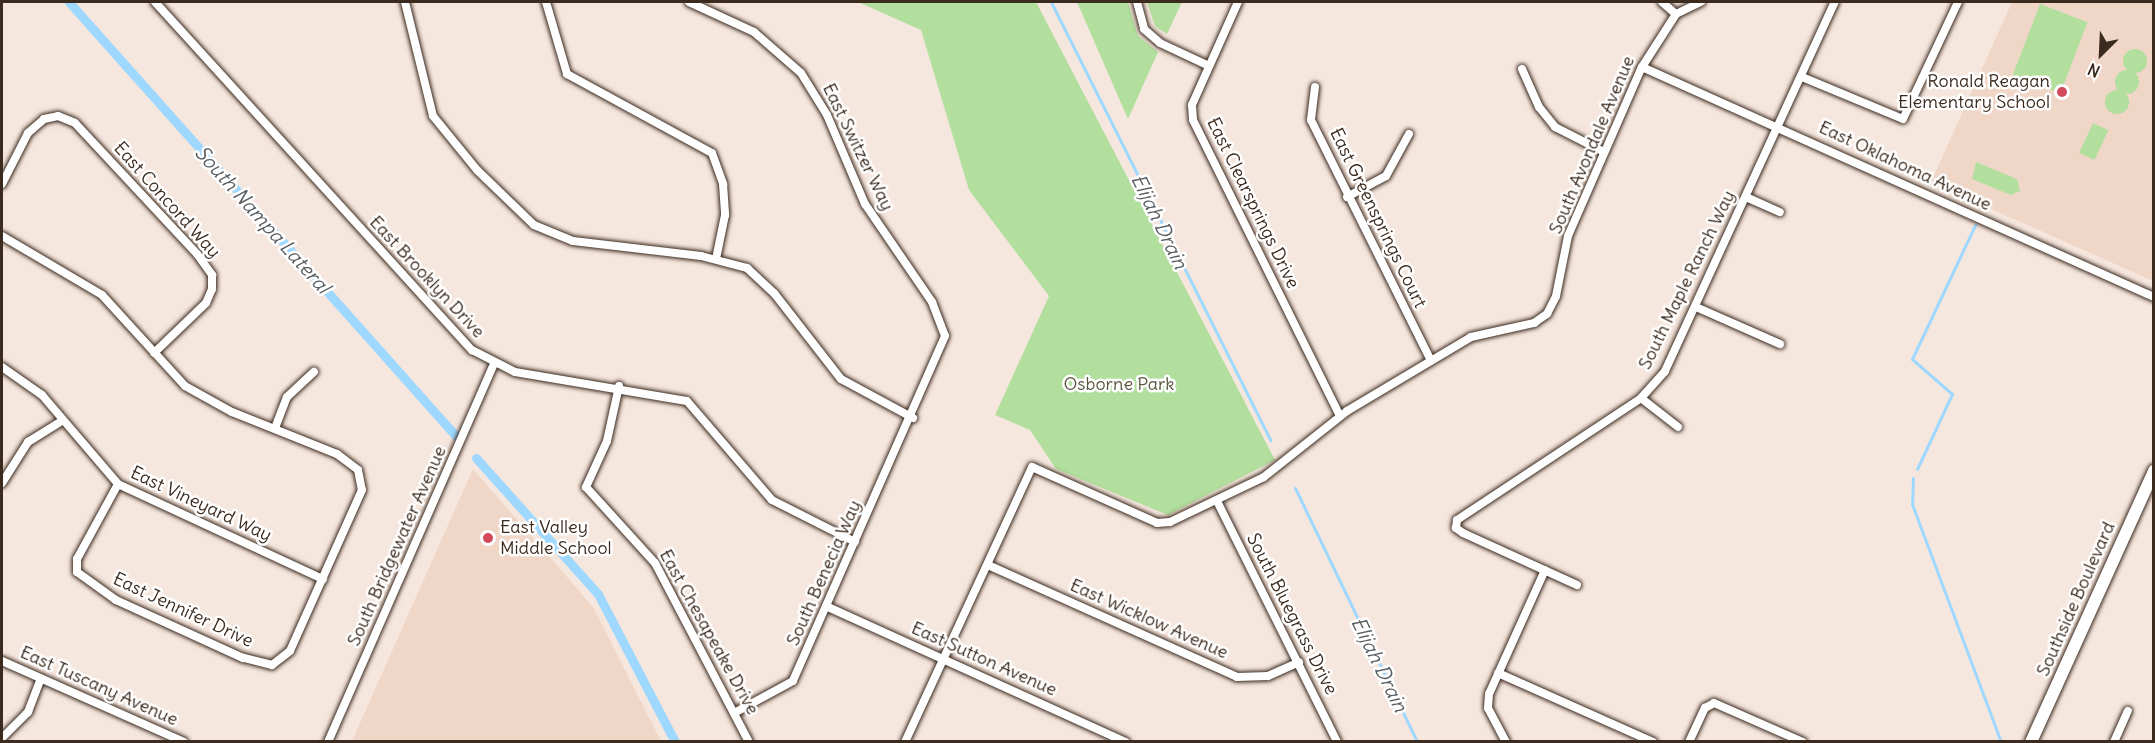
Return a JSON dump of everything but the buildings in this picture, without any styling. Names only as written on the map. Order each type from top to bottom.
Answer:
[{"type":"main road","name":"Southside Boulevard","points":[[2031,741],[2154,471]]},
{"type":"street","name":"East Brooklyn Drive","points":[[155,2],[449,329],[494,364],[515,372],[619,386],[687,401],[772,500],[855,542]]},
{"type":"street","points":[[405,2],[433,116],[477,170],[534,225],[573,242],[716,259],[758,274],[841,379],[913,418]]},
{"type":"street","points":[[546,2],[567,74],[712,153],[723,184],[724,215],[716,259]]},
{"type":"street","name":"East Switzer Way","points":[[689,2],[754,32],[801,73],[827,115],[864,204],[943,322],[942,351],[913,418]]},
{"type":"street","points":[[1137,2],[1144,29],[1160,43],[1209,66]]},
{"type":"street","name":"East Clearsprings Drive","points":[[1238,2],[1192,105],[1193,120],[1340,416]]},
{"type":"street","points":[[1662,2],[1676,15]]},
{"type":"street","name":"South Avondale Avenue","points":[[988,564],[1032,467],[1157,523],[1216,501],[1264,477],[1340,416],[1471,337],[1534,323],[1547,314],[1556,296],[1568,236],[1642,67],[1676,15],[1701,2]]},
{"type":"street","name":"South Maple Ranch Way","points":[[1545,570],[1456,528],[1462,514],[1641,398],[1665,371],[1835,2]]},
{"type":"street","points":[[1802,77],[1903,119],[1958,2]]},
{"type":"street","name":"East Oklahoma Avenue","points":[[1642,67],[1778,126],[2154,297]]},
{"type":"street","points":[[1522,69],[1539,107],[1555,128],[1604,152]]},
{"type":"street","name":"East Greensprings Court","points":[[1315,87],[1311,120],[1431,361]]},
{"type":"street","name":"East Concord Way","points":[[2,184],[28,133],[44,119],[58,116],[75,123],[212,275],[206,303],[154,353]]},
{"type":"street","points":[[1347,196],[1386,176],[1409,134]]},
{"type":"street","points":[[1746,197],[1780,212]]},
{"type":"street","points":[[2,236],[102,296],[154,353],[202,397],[337,454],[358,470],[362,490],[323,579]]},
{"type":"street","points":[[1696,306],[1780,344]]},
{"type":"street","name":"South Bridgewater Avenue","points":[[328,741],[494,364]]},
{"type":"street","name":"East Vineyard Way","points":[[2,367],[35,389],[118,484],[323,579]]},
{"type":"street","points":[[275,428],[287,397],[314,372]]},
{"type":"street","name":"East Chesapeake Drive","points":[[619,386],[607,441],[586,488],[655,563],[749,741]]},
{"type":"street","points":[[1641,398],[1678,427]]},
{"type":"street","name":"South Benecia Way","points":[[735,713],[793,681],[913,418]]},
{"type":"street","points":[[2,483],[28,442],[62,421]]},
{"type":"street","name":"East Jennifer Drive","points":[[118,484],[77,559],[77,573],[116,600],[243,658],[272,665],[290,651],[323,579]]},
{"type":"street","name":"South Bluegrass Drive","points":[[1216,501],[1337,741]]},
{"type":"street","points":[[905,741],[946,661],[988,564]]},
{"type":"street","name":"East Wicklow Avenue","points":[[988,564],[1238,677],[1268,676],[1299,662]]},
{"type":"street","points":[[1506,741],[1488,708],[1498,673],[1545,570],[1577,585]]},
{"type":"street","name":"East Sutton Avenue","points":[[828,607],[1126,741]]},
{"type":"street","name":"East Tuscany Avenue","points":[[2,661],[184,741]]},
{"type":"street","points":[[1498,673],[1653,741]]},
{"type":"street","points":[[2,738],[28,712],[41,678]]},
{"type":"street","points":[[1689,741],[1705,708],[1713,703],[1803,741]]},
{"type":"street","points":[[2114,741],[2128,711]]},
{"type":"shaded area","name":"Ronald Reagan Elementary School","points":[[2012,2],[2153,2],[2153,281],[1931,182]]},
{"type":"shaded area","name":"East Valley Middle School","points":[[473,469],[593,607],[661,741],[352,741]]},
{"type":"green space","name":"Osborne Park","points":[[858,2],[1036,2],[1275,460],[1168,515],[1056,469],[1030,430],[995,415],[1049,296],[969,190],[921,30]]},
{"type":"green space","points":[[1077,2],[1128,2],[1138,36],[1158,52],[1128,119]]},
{"type":"green space","points":[[1147,2],[1182,2],[1167,34],[1155,26]]},
{"type":"green space","points":[[2040,4],[2088,22],[2060,93],[2013,75]]},
{"type":"green space","points":[[2135,49],[2144,52],[2147,61],[2144,70],[2135,73],[2126,70],[2123,61],[2126,52]]},
{"type":"green space","points":[[2127,70],[2136,73],[2139,82],[2136,91],[2127,94],[2118,91],[2115,82],[2118,73]]},
{"type":"green space","points":[[2117,90],[2126,93],[2129,102],[2126,111],[2117,114],[2108,111],[2105,102],[2108,93]]},
{"type":"green space","points":[[2093,123],[2108,130],[2094,160],[2079,153]]},
{"type":"green space","points":[[1976,162],[2017,179],[2020,191],[2011,195],[1972,179]]},
{"type":"waterway","name":"South Nampa Lateral","points":[[69,2],[456,436]]},
{"type":"waterway","name":"Elijah Drain","points":[[1051,2],[1270,440]]},
{"type":"waterway","points":[[1917,469],[1952,394],[1912,359],[1975,225]]},
{"type":"waterway","name":"South Nampa Lateral","points":[[476,458],[598,594],[675,742]]},
{"type":"waterway","points":[[1913,478],[1912,504],[2001,742]]},
{"type":"waterway","name":"Elijah Drain","points":[[1295,488],[1417,742]]},
{"type":"place","name":"Ronald Reagan Elementary School","points":[[2062,92]]},
{"type":"place","name":"East Valley Middle School","points":[[488,538]]}]
